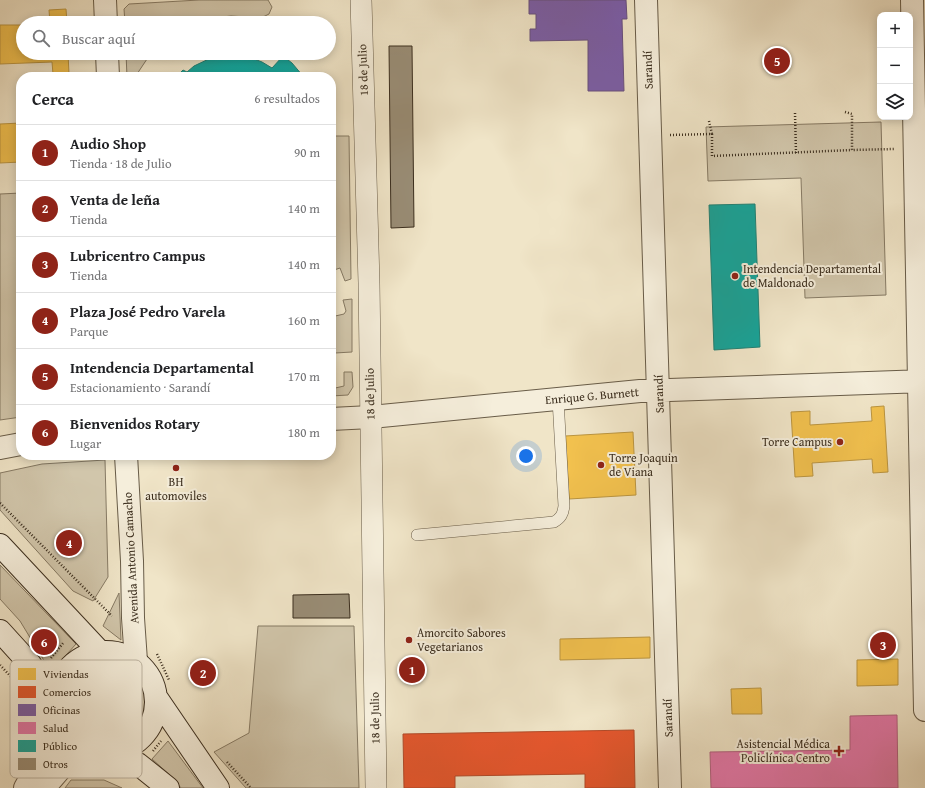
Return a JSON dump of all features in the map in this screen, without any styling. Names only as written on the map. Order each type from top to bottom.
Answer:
[{"type":"street","points":[[105,0],[106,16]]},
{"type":"street","name":"18 de Julio","points":[[361,0],[369,283],[376,788]]},
{"type":"street","name":"Sarandí","points":[[646,0],[670,788]]},
{"type":"street","points":[[912,0],[919,28],[914,148],[922,381],[925,710]]},
{"type":"street","points":[[107,60],[108,72]]},
{"type":"street","name":"Enrique G. Burnett","points":[[336,419],[371,417],[658,390],[922,381]]},
{"type":"street","points":[[0,448],[16,445]]},
{"type":"street","name":"Avenida Antonio Camacho","points":[[126,460],[136,660]]},
{"type":"street","points":[[0,545],[100,652]]},
{"type":"street","points":[[0,631],[26,660]]},
{"type":"street","points":[[78,660],[86,655],[100,652],[113,652],[125,655],[134,660]]},
{"type":"street","points":[[142,667],[153,683],[156,697],[155,713],[150,727],[142,737]]},
{"type":"street","points":[[156,697],[218,787]]},
{"type":"street","points":[[142,767],[168,788]]},
{"type":"street","points":[[25,788],[31,778]]},
{"type":"street","points":[[44,788],[53,778]]},
{"type":"lane","points":[[416,535],[554,522],[559,519],[563,513],[564,506],[558,399]]},
{"type":"path","points":[[845,112],[852,114],[852,150]]},
{"type":"path","points":[[795,113],[796,152]]},
{"type":"path","points":[[709,121],[712,134],[712,156],[914,148]]},
{"type":"path","points":[[650,136],[712,134]]},
{"type":"shaded area","points":[[199,0],[268,0],[272,7],[269,14],[265,16],[124,16],[124,9],[129,4]]},
{"type":"shaded area","points":[[126,60],[146,60],[138,72],[127,72]]},
{"type":"shaded area","points":[[881,122],[886,295],[805,298],[801,178],[708,181],[706,127]]},
{"type":"shaded area","points":[[336,136],[349,136],[351,279],[345,281],[340,268],[336,269]]},
{"type":"shaded area","points":[[16,193],[16,418],[0,420],[0,194]]},
{"type":"shaded area","points":[[352,299],[352,352],[336,353],[336,316],[344,314],[346,311],[343,300]]},
{"type":"shaded area","points":[[344,372],[352,372],[353,387],[348,395],[336,396],[336,388],[344,386]]},
{"type":"shaded area","points":[[105,460],[108,577],[93,601],[73,591],[0,510],[0,473],[42,464]]},
{"type":"shaded area","points":[[0,565],[76,644],[62,660],[44,660],[20,621],[0,599]]},
{"type":"shaded area","points":[[119,593],[121,640],[103,626]]},
{"type":"shaded area","points":[[258,626],[354,626],[359,788],[246,788],[214,752],[249,733]]},
{"type":"shaded area","points":[[142,685],[145,700],[142,715]]},
{"type":"shaded area","points":[[168,741],[203,788],[181,788],[172,777],[152,759]]},
{"type":"shaded area","points":[[71,780],[104,780],[122,788],[65,788]]},
{"type":"building: Viviendas","points":[[66,9],[66,16],[49,16],[49,10]]},
{"type":"building: Viviendas","points":[[0,25],[16,25],[16,60],[68,60],[69,72],[53,72],[52,62],[0,64]]},
{"type":"building: Viviendas","points":[[16,123],[16,162],[0,163],[0,124]]},
{"type":"building: Viviendas","name":"Torre Campus","points":[[884,406],[888,472],[873,473],[872,459],[812,463],[813,476],[795,477],[791,412],[810,411],[810,425],[872,421],[871,407]]},
{"type":"building: Viviendas","name":"Torre Joaquin de Viana","points":[[633,432],[636,495],[569,499],[565,436]]},
{"type":"building: Viviendas","points":[[650,637],[650,658],[560,660],[560,639]]},
{"type":"building: Viviendas","points":[[898,659],[898,685],[857,686],[857,660]]},
{"type":"building: Viviendas","points":[[761,688],[762,714],[732,714],[731,689]]},
{"type":"building: Comercios","points":[[634,730],[635,788],[585,788],[585,774],[455,776],[455,788],[404,788],[403,734]]},
{"type":"building: Oficinas","points":[[529,0],[626,0],[627,19],[622,19],[624,91],[588,91],[588,40],[530,41],[530,29],[536,29],[536,14],[529,14]]},
{"type":"building: Salud","name":"Asistencial Médica Policlínica Centro","points":[[897,715],[898,788],[711,788],[710,752],[850,750],[850,716]]},
{"type":"building: Público","points":[[207,60],[257,60],[272,68],[279,60],[288,60],[300,72],[187,72],[194,66]]},
{"type":"building: Público","name":"Intendencia Departamental de Maldonado","points":[[755,204],[760,347],[714,350],[709,205]]},
{"type":"building: Otros","points":[[389,46],[412,46],[414,227],[391,228]]},
{"type":"building: Otros","points":[[349,594],[350,618],[293,618],[293,595]]},
{"type":"place","name":"Intendencia Departamental","points":[[777,61]]},
{"type":"place","name":"Intendencia Departamental de Maldonado","points":[[735,276]]},
{"type":"place","name":"Torre Campus","points":[[840,442]]},
{"type":"place","name":"Torre Joaquin de Viana","points":[[601,465]]},
{"type":"place","name":"BH automoviles","points":[[176,468]]},
{"type":"place","name":"Plaza José Pedro Varela","points":[[69,543]]},
{"type":"place","name":"Amorcito Sabores Vegetarianos","points":[[409,640]]},
{"type":"place","name":"Bienvenidos Rotary","points":[[44,642]]},
{"type":"place","name":"Lubricentro Campus","points":[[883,645]]},
{"type":"place","name":"Audio Shop","points":[[412,670]]},
{"type":"place","name":"Venta de leña","points":[[203,673]]},
{"type":"place","name":"Asistencial Médica Policlínica Centro","points":[[839,751]]}]
